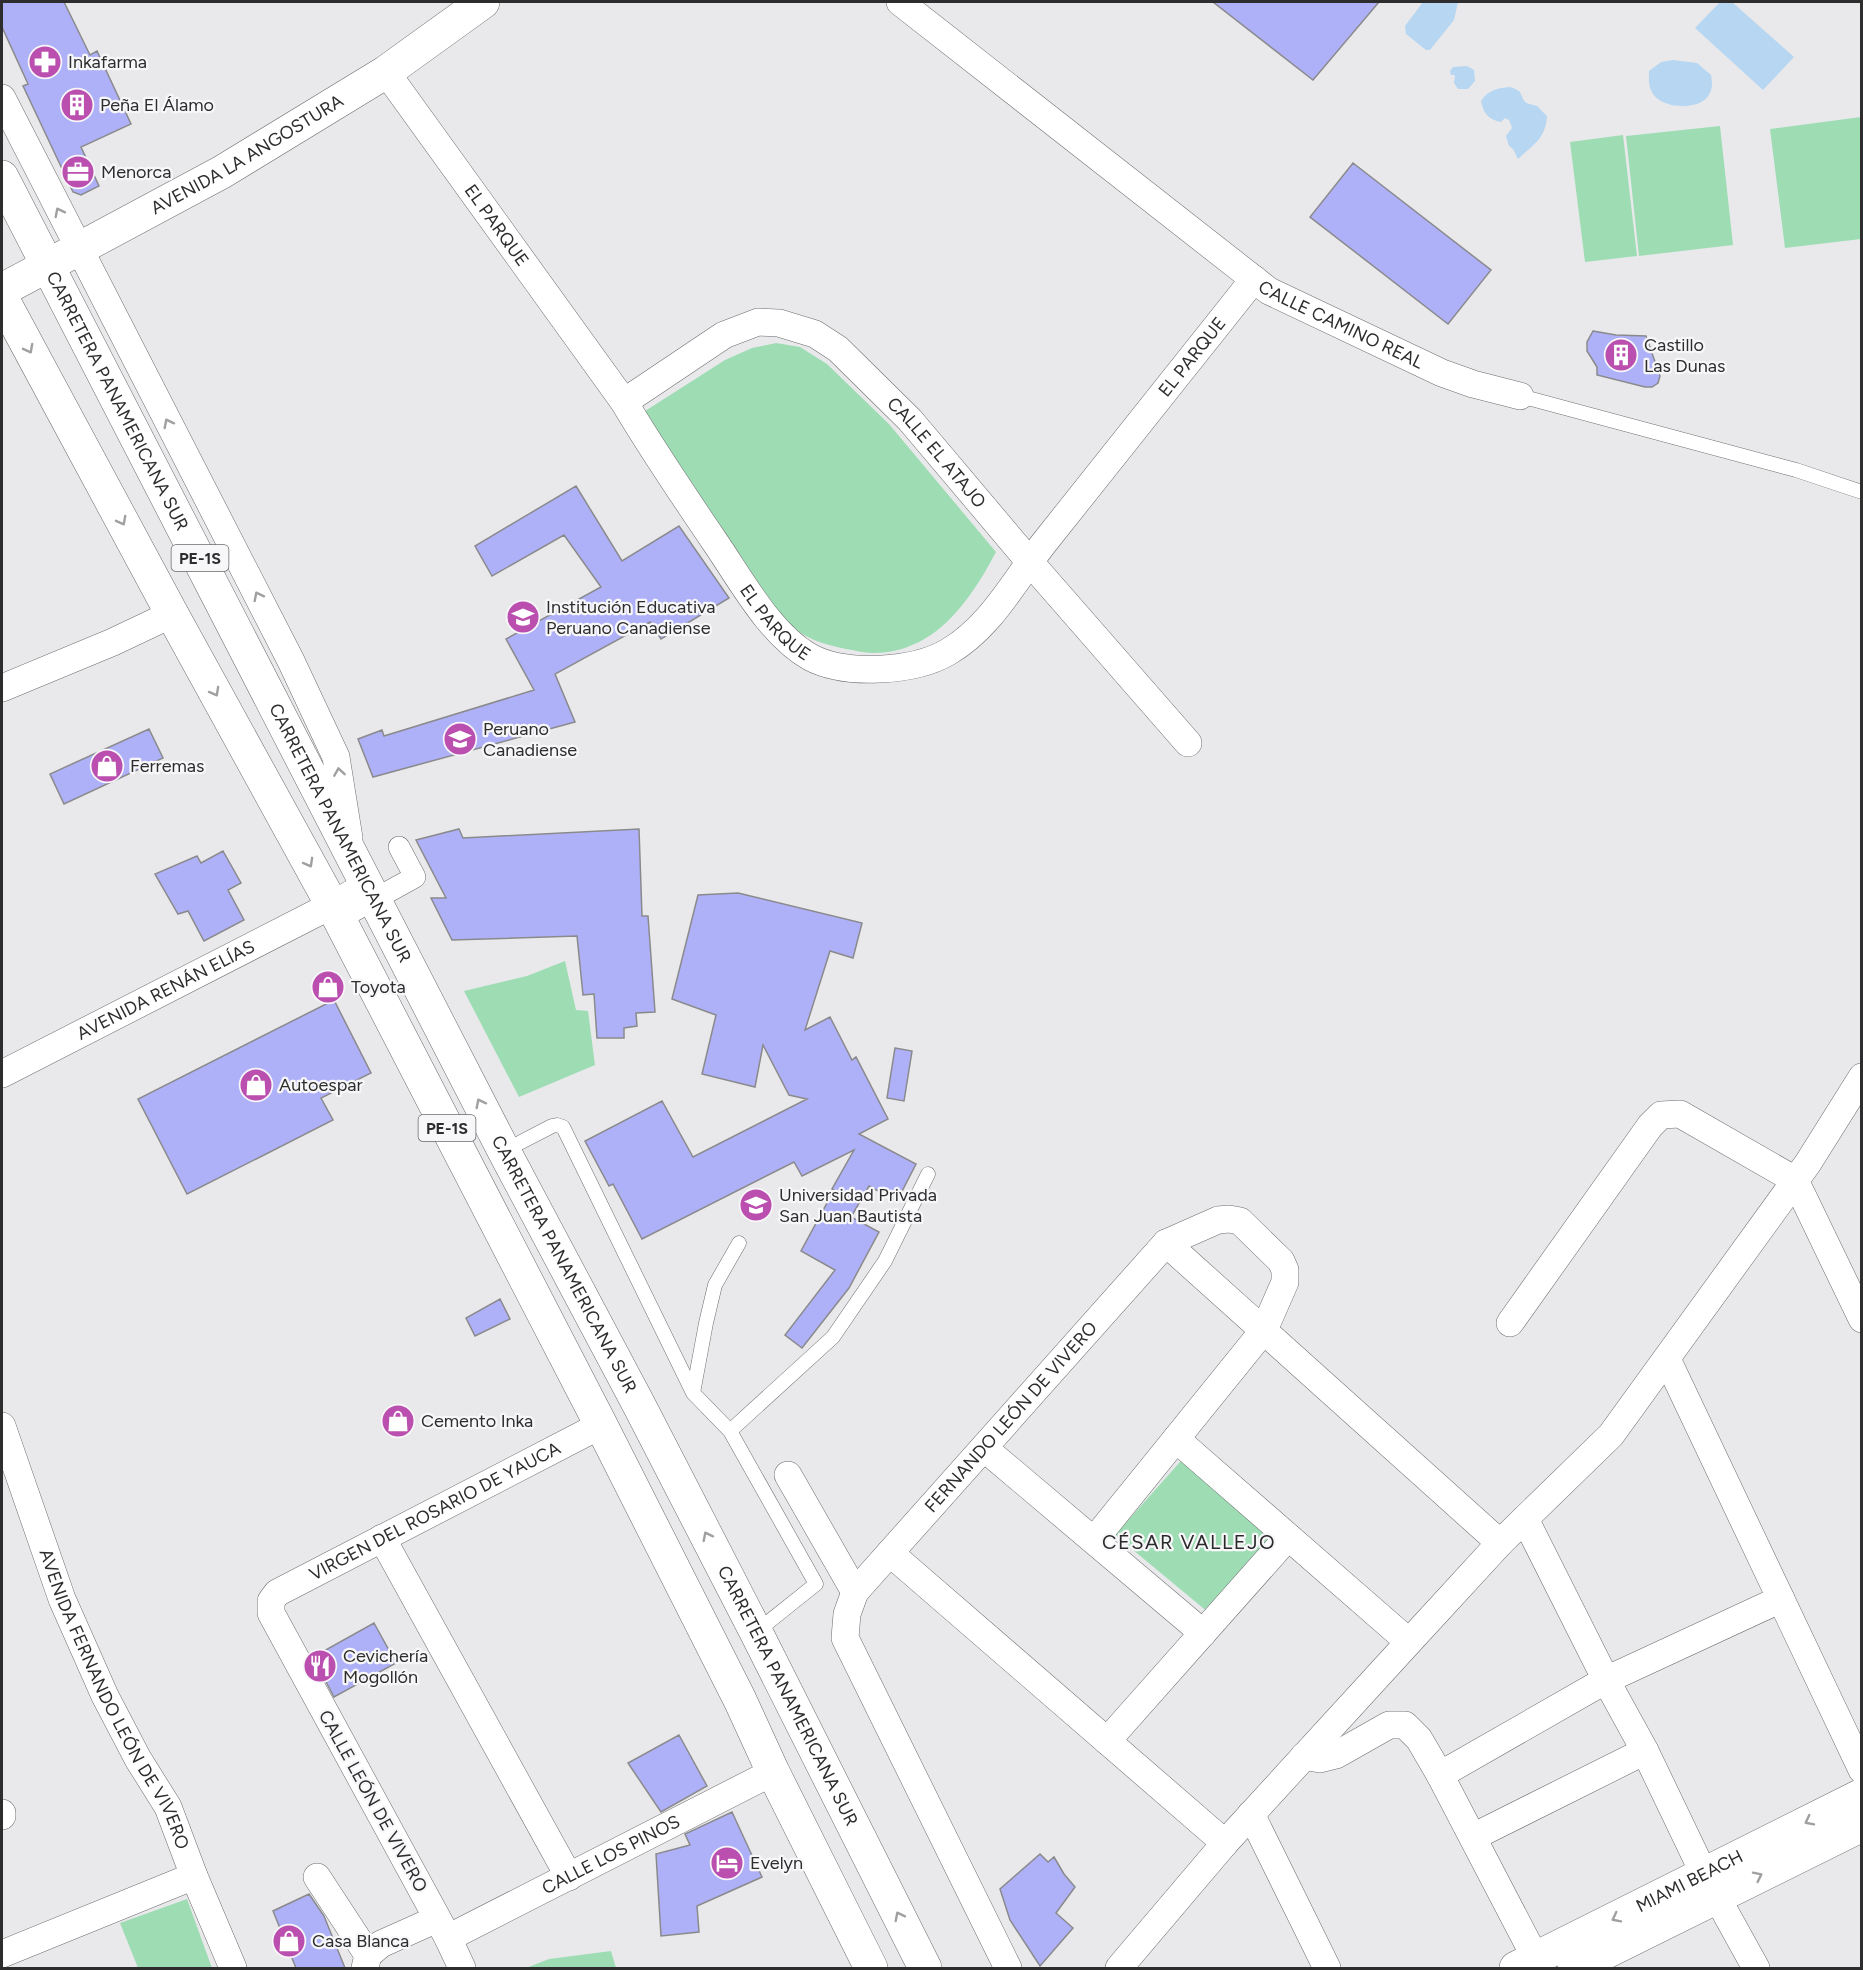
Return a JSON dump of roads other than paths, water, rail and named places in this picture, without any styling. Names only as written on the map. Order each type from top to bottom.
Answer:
[{"type":"main road","name":"AVENIDA LA ANGOSTURA","points":[[2,290],[222,172],[386,72],[483,2]]},
{"type":"main road","name":"CARRETERA PANAMERICANA SUR","points":[[2,177],[504,1151],[756,1632],[925,1968]]},
{"type":"main road","name":"PE-1S","points":[[2,298],[336,912],[601,1425],[740,1700],[773,1772],[871,1968]]},
{"type":"main road","name":"MIAMI BEACH","points":[[1574,1968],[1862,1795]]},
{"type":"main road","name":"MIAMI BEACH","points":[[1526,1964],[1862,1825]]},
{"type":"street","name":"CALLE CAMINO REAL","points":[[900,2],[1269,291],[1442,373],[1520,396]]},
{"type":"street","name":"EL PARQUE","points":[[386,72],[624,402],[648,442],[762,610],[789,642],[811,658],[835,666],[864,670],[890,669],[915,664],[947,653],[990,618],[1029,561],[1254,279]]},
{"type":"street","points":[[2,98],[291,661],[336,757],[351,851]]},
{"type":"street","name":"CALLE EL ATAJO","points":[[624,402],[724,335],[742,326],[758,321],[779,323],[815,334],[838,349],[910,420],[1188,743]]},
{"type":"street","points":[[2,688],[113,642],[172,614]]},
{"type":"street","points":[[336,912],[371,891],[415,877],[399,847]]},
{"type":"street","name":"AVENIDA RENÁN ELÍAS","points":[[2,1074],[336,912]]},
{"type":"street","points":[[1119,1968],[1224,1843],[1408,1642],[1500,1543],[1611,1435],[1795,1180],[1862,1077]]},
{"type":"street","points":[[1510,1323],[1650,1126],[1661,1115],[1680,1114],[1795,1180],[1856,1292],[1862,1319]]},
{"type":"street","points":[[1095,1539],[1264,1330],[1285,1282],[1285,1270],[1281,1261],[1240,1221],[1229,1219],[1218,1220],[1166,1243],[1264,1330],[1500,1543]]},
{"type":"street","name":"FERNANDO LEÓN DE VIVERO","points":[[855,1592],[1166,1243]]},
{"type":"street","points":[[1667,1359],[1862,1770]]},
{"type":"street","name":"VIRGEN DEL ROSARIO DE YAUCA","points":[[271,1601],[277,1593],[601,1425]]},
{"type":"street","name":"AVENIDA FERNANDO LEÓN DE VIVERO","points":[[2,1426],[6,1455],[62,1599],[121,1728],[168,1807],[233,1968]]},
{"type":"street","points":[[1176,1439],[1408,1642]]},
{"type":"street","points":[[984,1448],[1095,1539],[1203,1633]]},
{"type":"street","points":[[788,1475],[855,1592],[847,1614],[845,1638],[1008,1968]]},
{"type":"street","points":[[1525,1519],[1645,1752],[1710,1886],[1756,1968]]},
{"type":"street","points":[[1107,1741],[1288,1537]]},
{"type":"street","points":[[382,1538],[569,1877]]},
{"type":"street","points":[[890,1553],[1224,1843]]},
{"type":"street","points":[[1440,1775],[1606,1680],[1781,1599]]},
{"type":"street","name":"CALLE LEÓN DE VIVERO","points":[[271,1601],[271,1613],[462,1968]]},
{"type":"street","points":[[1304,1756],[1320,1759],[1336,1755],[1389,1725],[1405,1725],[1419,1739],[1473,1837],[1526,1964]]},
{"type":"street","points":[[1473,1837],[1645,1752]]},
{"type":"street","name":"CALLE LOS PINOS","points":[[367,1962],[381,1944],[442,1928],[569,1877],[773,1772]]},
{"type":"street","points":[[1251,1814],[1328,1968]]},
{"type":"street","points":[[2,1954],[194,1875]]},
{"type":"street","points":[[317,1877],[367,1962]]},
{"type":"lane","name":"CALLE CAMINO REAL","points":[[1520,396],[1796,470],[1862,492]]},
{"type":"lane","points":[[504,1151],[552,1126],[563,1127],[693,1394],[730,1431],[816,1584],[756,1632]]},
{"type":"lane","points":[[730,1431],[833,1336],[885,1261],[928,1174]]},
{"type":"lane","points":[[693,1394],[715,1285],[739,1243]]},
{"type":"water","points":[[1423,2],[1458,2],[1454,20],[1430,50],[1426,50],[1406,34],[1405,26]]},
{"type":"water","points":[[1720,2],[1732,2],[1794,57],[1763,90],[1695,28]]},
{"type":"water","points":[[1673,60],[1697,63],[1711,75],[1712,88],[1705,99],[1690,106],[1680,106],[1662,102],[1655,97],[1649,85],[1649,71],[1661,62]]},
{"type":"water","points":[[1467,66],[1474,70],[1475,81],[1468,89],[1458,89],[1454,83],[1455,75],[1451,75],[1450,71],[1453,67]]},
{"type":"water","points":[[1510,87],[1520,92],[1526,103],[1537,106],[1547,116],[1541,136],[1518,159],[1509,146],[1506,136],[1512,128],[1509,120],[1505,118],[1501,122],[1490,118],[1483,109],[1481,101],[1494,90]]},
{"type":"place","name":"Inkafarma","points":[[45,62]]},
{"type":"place","name":"Peña El Álamo","points":[[77,105]]},
{"type":"place","name":"Menorca","points":[[78,172]]},
{"type":"place","name":"Castillo Las Dunas","points":[[1621,355]]},
{"type":"place","name":"Institución Educativa Peruano Canadiense","points":[[523,617]]},
{"type":"place","name":"Peruano Canadiense","points":[[460,739]]},
{"type":"place","name":"Ferremas","points":[[107,766]]},
{"type":"place","name":"Toyota","points":[[328,987]]},
{"type":"place","name":"Autoespar","points":[[256,1085]]},
{"type":"place","name":"Universidad Privada San Juan Bautista","points":[[756,1205]]},
{"type":"place","name":"Cemento Inka","points":[[398,1421]]},
{"type":"place","name":"Cevichería Mogollón","points":[[320,1666]]},
{"type":"place","name":"Evelyn","points":[[727,1863]]},
{"type":"place","name":"Casa Blanca","points":[[289,1941]]},
{"type":"district","name":"CÉSAR VALLEJO","points":[[1189,1542]]}]
